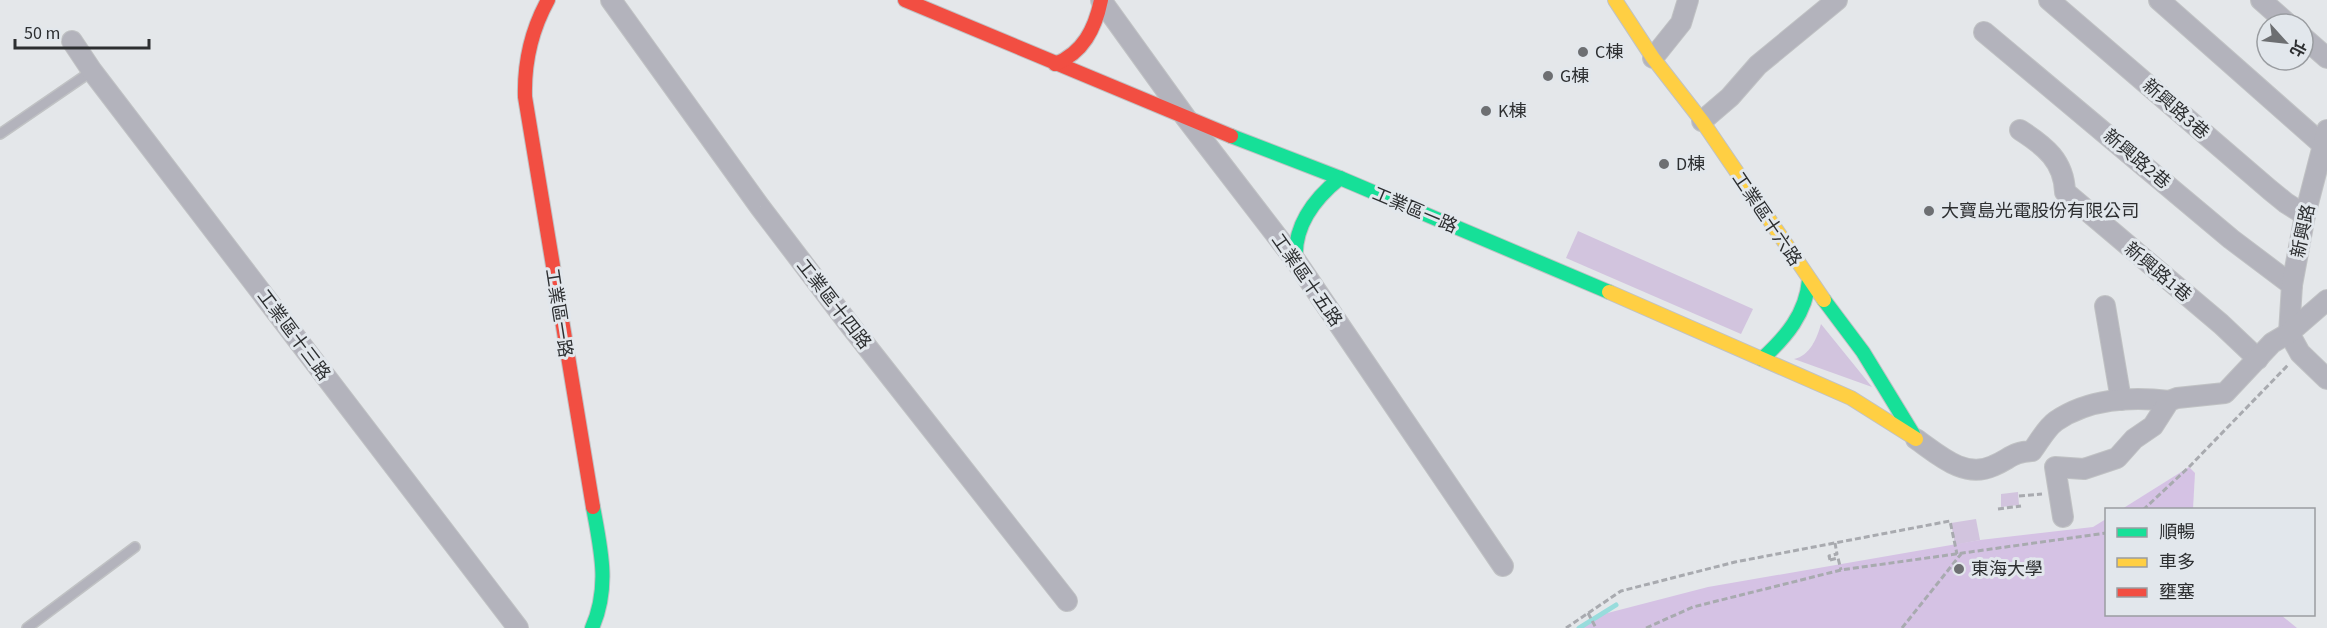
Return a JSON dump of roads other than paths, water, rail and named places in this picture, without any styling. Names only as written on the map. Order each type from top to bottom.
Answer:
[{"type":"street","name":"工業區一路","points":[[548,0],[528,48],[524,71],[525,97],[562,334],[604,570],[600,610],[592,628]]},
{"type":"street","name":"工業區十四路","points":[[611,0],[760,207],[1067,602]]},
{"type":"street","name":"工業區一路","points":[[905,0],[1186,118],[1340,178],[1762,359],[1851,398],[1916,439]]},
{"type":"street","points":[[1055,64],[1064,62],[1090,35],[1101,0]]},
{"type":"street","name":"工業區十五路","points":[[1101,0],[1186,118],[1296,261],[1503,566]]},
{"type":"street","name":"工業區十六路","points":[[1615,0],[1653,58],[1702,121],[1809,280],[1863,352],[1916,439]]},
{"type":"street","points":[[1653,58],[1682,22],[1688,0]]},
{"type":"street","points":[[1702,121],[1730,97],[1758,65],[1837,0]]},
{"type":"street","name":"新興路3巷","points":[[2049,0],[2270,190],[2305,215]]},
{"type":"street","points":[[2159,0],[2325,138]]},
{"type":"street","points":[[2261,0],[2274,12]]},
{"type":"street","name":"新興路2巷","points":[[1984,32],[2231,239],[2292,285]]},
{"type":"street","name":"工業區十三路","points":[[72,41],[92,71],[518,628]]},
{"type":"street","points":[[2315,48],[2327,58]]},
{"type":"street","name":"新興路1巷","points":[[2020,130],[2047,148],[2064,177],[2065,192],[2221,324],[2258,359]]},
{"type":"street","name":"新興路","points":[[2289,333],[2292,285],[2305,215],[2325,138]]},
{"type":"street","points":[[1296,261],[1294,251],[1301,227],[1318,196],[1340,178]]},
{"type":"street","points":[[1762,359],[1789,333],[1807,301],[1809,280]]},
{"type":"street","points":[[2032,451],[2054,422],[2087,405],[2140,397],[2169,401],[2177,398],[2225,393],[2272,343],[2289,333],[2327,300]]},
{"type":"street","points":[[2105,306],[2121,400]]},
{"type":"street","points":[[2289,333],[2300,353],[2327,380]]},
{"type":"street","points":[[2055,467],[2084,469],[2117,458],[2134,440],[2153,426],[2169,401]]},
{"type":"street","points":[[1916,439],[1963,469],[1979,470],[1993,466],[2017,452],[2032,451],[2055,467],[2063,517]]},
{"type":"lane","points":[[0,134],[92,71]]},
{"type":"lane","points":[[27,628],[135,547]]},
{"type":"waterway","points":[[1579,628],[1616,605]]},
{"type":"place","name":"C棟","points":[[1583,52]]},
{"type":"place","name":"G棟","points":[[1548,76]]},
{"type":"place","name":"K棟","points":[[1486,111]]},
{"type":"place","name":"D棟","points":[[1664,164]]},
{"type":"place","name":"大寶島光電股份有限公司","points":[[1929,211]]},
{"type":"place","name":"東海大學","points":[[1959,569]]}]
